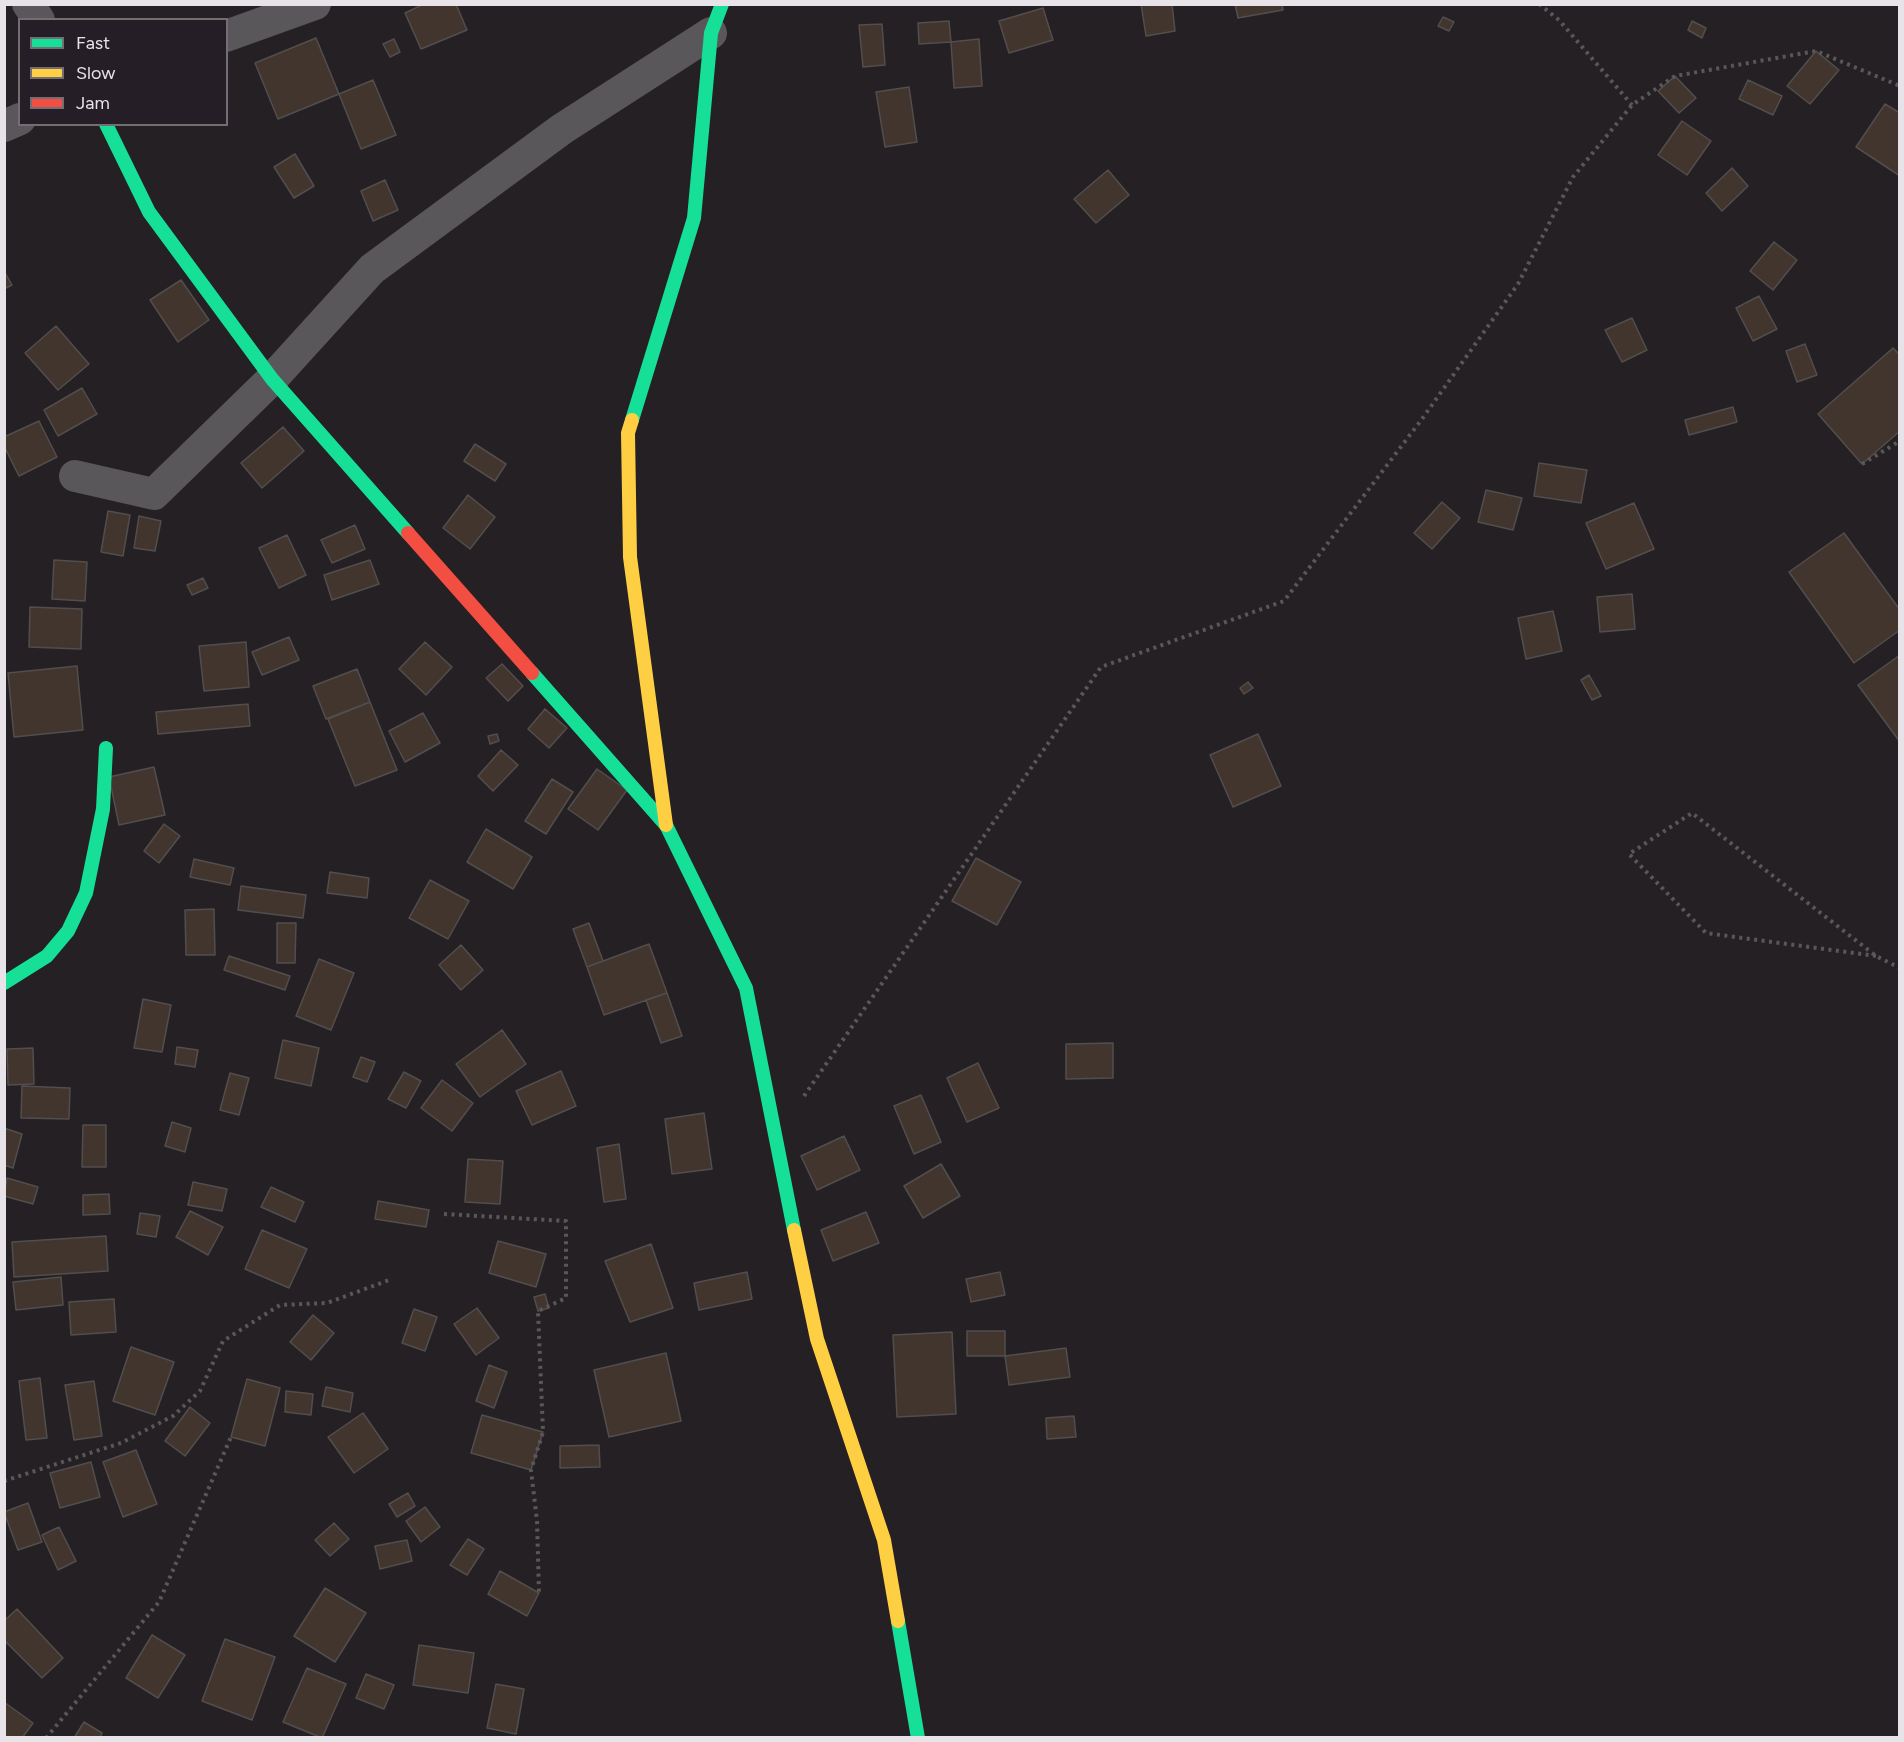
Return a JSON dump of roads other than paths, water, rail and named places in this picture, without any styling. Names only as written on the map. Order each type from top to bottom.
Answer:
[{"type":"street","points":[[28,4],[38,18]]},
{"type":"street","points":[[228,35],[315,4]]},
{"type":"street","points":[[75,476],[154,494],[272,379],[372,269],[716,19]]},
{"type":"street","points":[[666,825],[630,557],[628,433],[694,218],[716,19]]},
{"type":"street","points":[[4,126],[18,120]]},
{"type":"street","points":[[107,126],[149,212],[272,379],[666,825],[746,988],[774,1139],[817,1338],[884,1540],[918,1737]]},
{"type":"street","points":[[4,982],[47,956],[68,931],[86,893],[103,809],[106,748]]}]
